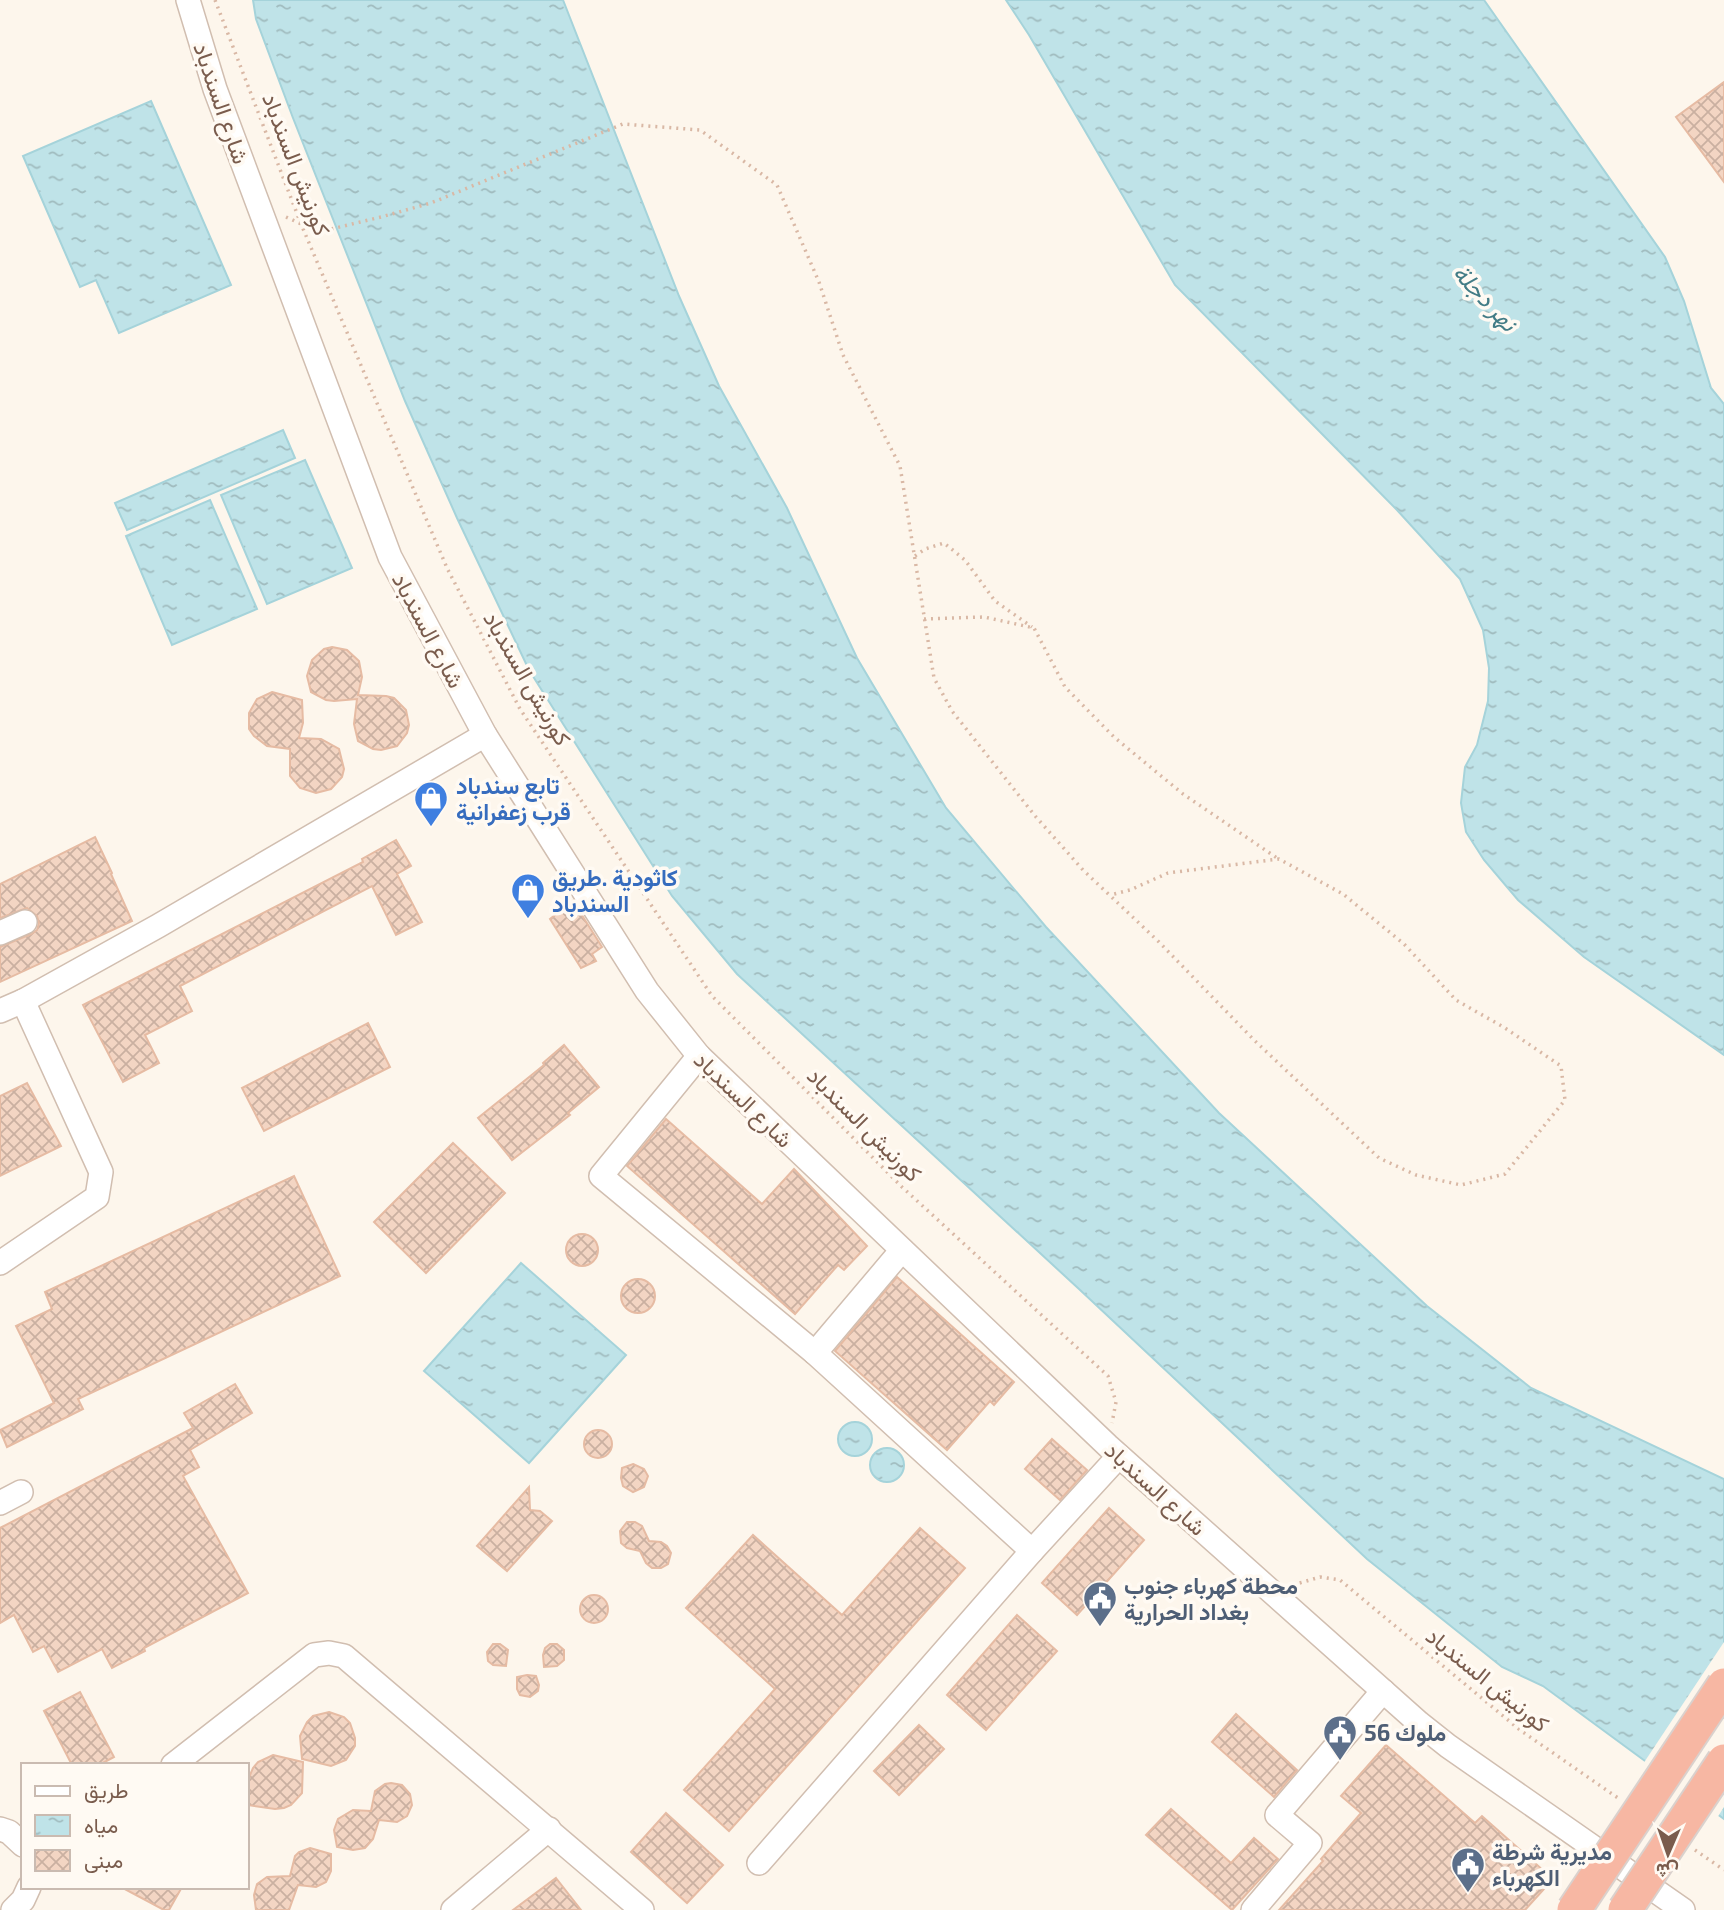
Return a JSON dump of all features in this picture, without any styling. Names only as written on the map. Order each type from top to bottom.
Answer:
[{"type":"highway","points":[[1574,1910],[1724,1685]]},
{"type":"highway","points":[[1625,1910],[1724,1761]]},
{"type":"street","name":"شارع السندباد","points":[[188,0],[215,89],[390,557],[485,735],[647,991],[699,1056],[1113,1451],[1272,1593],[1448,1746],[1683,1910]]},
{"type":"street","points":[[0,1011],[159,926],[485,735]]},
{"type":"street","points":[[0,933],[25,922]]},
{"type":"street","points":[[0,1263],[97,1197],[101,1172],[23,1001]]},
{"type":"street","points":[[699,1056],[601,1176],[816,1353],[1032,1551]]},
{"type":"street","points":[[816,1353],[902,1250]]},
{"type":"street","points":[[759,1863],[1032,1551],[1113,1451]]},
{"type":"street","points":[[0,1503],[21,1492]]},
{"type":"street","points":[[176,1763],[314,1655],[329,1653],[344,1656],[642,1910]]},
{"type":"street","points":[[1253,1910],[1310,1843],[1277,1815],[1383,1691]]},
{"type":"street","points":[[0,1829],[9,1832],[21,1843]]},
{"type":"street","points":[[453,1910],[550,1829]]},
{"type":"street","points":[[0,1906],[13,1910],[23,1900],[28,1889]]},
{"type":"path","name":"كورنيش السندباد","points":[[215,0],[301,224],[447,568],[520,709],[712,996],[902,1187],[1108,1376],[1116,1402],[1113,1451]]},
{"type":"path","points":[[258,205],[318,232],[431,203],[623,124],[701,130],[777,185],[819,282],[843,355],[900,466],[934,678],[952,711],[1036,817],[1083,870],[1159,942],[1254,1040],[1379,1157],[1416,1175],[1461,1185],[1505,1174],[1565,1100],[1561,1066],[1505,1028],[1456,1000],[1404,944],[1343,894],[1279,859],[1183,794],[1114,737],[1065,687],[1034,628],[995,601],[965,561],[944,543],[925,549],[915,556]]},
{"type":"path","points":[[923,619],[984,617],[1034,628]]},
{"type":"path","points":[[1110,895],[1130,890],[1168,873],[1279,859]]},
{"type":"path","name":"كورنيش السندباد","points":[[1272,1593],[1320,1577],[1340,1580],[1520,1730],[1620,1799]]},
{"type":"path","points":[[1695,1850],[1724,1870]]},
{"type":"water","points":[[253,0],[563,0],[679,296],[719,386],[787,508],[857,658],[946,808],[1046,927],[1219,1113],[1427,1306],[1531,1388],[1724,1479],[1724,1819],[1543,1686],[1502,1667],[1367,1559],[737,974],[672,896],[529,670],[457,518],[405,401],[293,118],[256,19]]},
{"type":"water","name":"نهر دجلة","points":[[1006,0],[1484,0],[1665,257],[1684,301],[1711,388],[1724,404],[1724,1055],[1584,957],[1518,900],[1484,860],[1466,832],[1461,803],[1465,767],[1477,745],[1488,701],[1489,668],[1483,630],[1460,579],[1397,510],[1175,285]]},
{"type":"water","points":[[151,101],[231,285],[119,333],[96,280],[80,287],[23,156]]},
{"type":"water","points":[[283,430],[295,458],[127,530],[115,503]]},
{"type":"water","points":[[305,460],[352,568],[267,604],[221,495]]},
{"type":"water","points":[[210,500],[257,609],[172,645],[126,536]]},
{"type":"water","points":[[521,1263],[626,1355],[529,1463],[424,1371]]},
{"type":"water","points":[[855,1422],[867,1427],[872,1439],[867,1451],[855,1456],[843,1451],[838,1439],[843,1427]]},
{"type":"water","points":[[887,1448],[899,1453],[904,1465],[899,1477],[887,1482],[875,1477],[870,1465],[875,1453]]},
{"type":"pier","points":[[1724,1642],[1724,1807],[1717,1818],[1643,1764]]},
{"type":"building","points":[[1724,82],[1724,182],[1676,117]]},
{"type":"building","points":[[332,647],[347,650],[359,661],[362,677],[358,695],[394,698],[406,710],[409,725],[407,733],[397,746],[373,749],[358,741],[354,724],[357,699],[326,700],[311,692],[307,676],[312,660],[324,649]]},
{"type":"building","points":[[272,692],[302,700],[303,723],[299,738],[321,739],[339,749],[344,769],[342,777],[331,789],[316,793],[300,788],[290,776],[290,749],[267,746],[249,729],[249,713],[257,699]]},
{"type":"building","points":[[95,837],[132,921],[0,982],[0,947],[31,934],[37,930],[39,923],[37,916],[27,908],[0,918],[0,884]]},
{"type":"building","points":[[396,840],[411,866],[397,874],[422,922],[396,935],[372,886],[180,986],[192,1011],[145,1035],[159,1063],[123,1082],[83,1005],[363,862],[362,859]]},
{"type":"building","points":[[573,901],[602,947],[592,954],[596,961],[581,968],[550,919]]},
{"type":"building","points":[[368,1023],[390,1067],[264,1131],[242,1088]]},
{"type":"building","points":[[564,1045],[599,1087],[568,1113],[570,1115],[512,1160],[478,1118],[544,1065],[543,1063]]},
{"type":"building","points":[[27,1083],[61,1146],[0,1176],[0,1096]]},
{"type":"building","points":[[666,1119],[762,1204],[794,1169],[867,1246],[844,1270],[838,1265],[795,1314],[627,1166]]},
{"type":"building","points":[[453,1143],[505,1193],[426,1273],[374,1222]]},
{"type":"building","points":[[294,1176],[340,1276],[78,1399],[83,1409],[7,1447],[0,1430],[54,1403],[16,1326],[52,1309],[45,1292]]},
{"type":"building","points":[[582,1234],[594,1238],[598,1250],[594,1262],[582,1266],[570,1262],[566,1250],[570,1238]]},
{"type":"building","points":[[897,1277],[1014,1382],[994,1405],[990,1401],[947,1450],[835,1351]]},
{"type":"building","points":[[638,1279],[650,1284],[655,1296],[650,1308],[638,1313],[626,1308],[621,1296],[626,1284]]},
{"type":"building","points":[[235,1384],[252,1413],[190,1450],[199,1467],[183,1476],[248,1593],[112,1668],[102,1649],[58,1672],[44,1646],[33,1652],[14,1615],[0,1623],[0,1528],[193,1428],[184,1413]]},
{"type":"building","points":[[598,1430],[608,1434],[612,1444],[608,1454],[598,1458],[588,1454],[584,1444],[588,1434]]},
{"type":"building","points":[[1052,1439],[1087,1470],[1060,1500],[1025,1469]]},
{"type":"building","points":[[633,1464],[644,1469],[648,1476],[644,1487],[633,1492],[623,1486],[621,1478],[622,1468]]},
{"type":"building","points":[[529,1487],[530,1510],[540,1511],[552,1521],[507,1571],[477,1546]]},
{"type":"building","points":[[1109,1508],[1144,1540],[1077,1615],[1042,1583]]},
{"type":"building","points":[[627,1522],[642,1526],[649,1541],[661,1542],[667,1546],[671,1553],[668,1564],[661,1568],[652,1568],[640,1551],[627,1548],[621,1543],[620,1531]]},
{"type":"building","points":[[920,1528],[965,1568],[729,1831],[684,1790],[775,1689],[686,1608],[753,1535],[842,1615]]},
{"type":"building","points":[[594,1595],[604,1599],[608,1609],[604,1619],[594,1623],[584,1619],[580,1609],[584,1599]]},
{"type":"building","points":[[1017,1615],[1057,1651],[986,1730],[947,1695]]},
{"type":"building","points":[[493,1644],[500,1644],[508,1650],[506,1666],[493,1665],[488,1661],[487,1652]]},
{"type":"building","points":[[550,1644],[557,1644],[564,1650],[564,1660],[557,1666],[544,1667],[545,1648]]},
{"type":"building","points":[[536,1676],[539,1685],[538,1691],[530,1697],[520,1695],[517,1689],[517,1677]]},
{"type":"building","points":[[80,1692],[114,1757],[103,1763],[71,1763],[44,1711]]},
{"type":"building","points":[[329,1712],[344,1717],[350,1723],[355,1746],[346,1760],[331,1766],[302,1759],[300,1736],[307,1722],[313,1716]]},
{"type":"building","points":[[1236,1714],[1297,1770],[1274,1797],[1212,1742]]},
{"type":"building","points":[[919,1725],[944,1749],[899,1795],[874,1771]]},
{"type":"building","points":[[1386,1745],[1475,1823],[1482,1816],[1553,1879],[1525,1910],[1279,1910],[1361,1813],[1341,1796]]},
{"type":"building","points":[[273,1755],[303,1762],[302,1793],[291,1805],[275,1809],[248,1805],[248,1780],[258,1762]]},
{"type":"building","points":[[391,1783],[402,1785],[410,1794],[412,1805],[407,1816],[397,1822],[379,1820],[373,1839],[365,1848],[353,1850],[337,1847],[334,1830],[338,1819],[353,1810],[371,1811],[375,1791]]},
{"type":"building","points":[[1171,1809],[1231,1863],[1254,1838],[1278,1859],[1232,1910],[1146,1835]]},
{"type":"building","points":[[666,1813],[723,1865],[687,1903],[631,1852]]},
{"type":"building","points":[[310,1848],[331,1854],[331,1871],[326,1882],[316,1887],[298,1885],[289,1910],[256,1910],[254,1895],[257,1884],[267,1877],[290,1876],[295,1856]]},
{"type":"building","points":[[556,1878],[581,1910],[513,1910]]},
{"type":"building","points":[[125,1889],[181,1889],[169,1910],[164,1910]]},
{"type":"place","name":"تابع سندباد قرب زعفرانية","points":[[431,828]]},
{"type":"place","name":"كاثودية .طريق السندباد","points":[[528,920]]},
{"type":"place","name":"محطة كهرباء جنوب بغداد الحرارية","points":[[1100,1628]]},
{"type":"place","name":"ملوك 56","points":[[1340,1762]]},
{"type":"place","name":"مديرية شرطة الكهرباء","points":[[1468,1894]]}]
